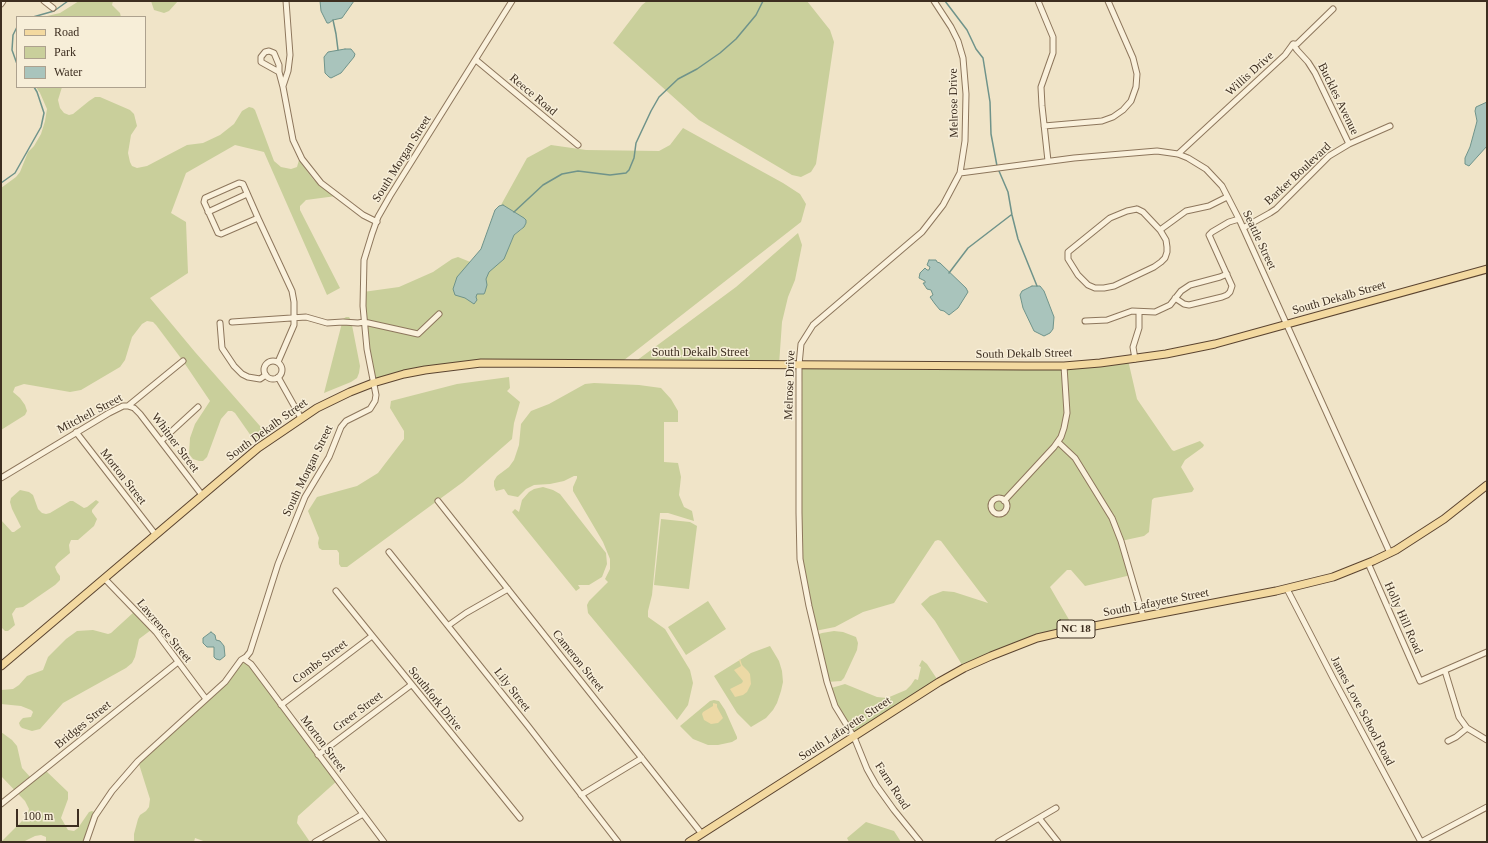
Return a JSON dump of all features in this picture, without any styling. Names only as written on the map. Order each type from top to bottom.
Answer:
[{"type":"main road","name":"South Dekalb Street","points":[[1,666],[258,448],[301,418],[333,400],[373,383],[425,370],[481,363],[1064,366],[1135,359],[1215,344],[1487,269]]},
{"type":"main road","name":"South Lafayette Street","points":[[689,842],[939,682],[964,668],[1037,638],[1143,616],[1287,589],[1333,577],[1368,564],[1390,553],[1444,519],[1487,485]]},
{"type":"street","points":[[44,1],[53,8]]},
{"type":"street","points":[[283,87],[288,71],[290,55],[286,1]]},
{"type":"street","name":"South Morgan Street","points":[[86,842],[95,816],[112,791],[138,761],[225,682],[241,660],[244,659],[250,652],[278,564],[300,508],[329,457],[341,427],[346,421],[373,406],[376,395],[364,322],[362,287],[364,260],[377,222],[390,196],[512,1]]},
{"type":"street","name":"Melrose Drive","points":[[854,737],[835,706],[828,688],[800,559],[799,365],[801,344],[813,325],[922,232],[943,205],[960,173],[965,141],[966,87],[963,58],[958,41],[934,1]]},
{"type":"street","points":[[1038,1],[1053,37],[1053,53],[1041,87],[1048,161]]},
{"type":"street","points":[[1044,126],[1102,121],[1113,117],[1123,110],[1131,101],[1136,87],[1137,74],[1133,58],[1108,1]]},
{"type":"street","name":"Willis Drive","points":[[1178,154],[1333,9]]},
{"type":"street","name":"Buckles Avenue","points":[[1294,44],[1315,73],[1349,144]]},
{"type":"street","points":[[279,72],[261,62],[261,57],[265,52],[269,50],[274,53],[279,65],[279,72],[293,140],[302,159],[321,183],[363,215],[377,222]]},
{"type":"street","name":"Reece Road","points":[[476,60],[578,145]]},
{"type":"street","name":"Barker Boulevard","points":[[1243,228],[1270,213],[1329,156],[1349,144],[1390,126]]},
{"type":"street","name":"Seattle Street","points":[[960,173],[1048,161],[1157,151],[1178,154],[1206,169],[1222,186],[1239,219],[1390,553]]},
{"type":"street","points":[[258,218],[221,234],[218,233],[204,202],[205,198],[239,183],[243,184],[292,291],[295,318],[294,325],[278,362]]},
{"type":"street","points":[[208,212],[247,194]]},
{"type":"street","points":[[1160,230],[1186,211],[1209,206],[1227,197]]},
{"type":"street","points":[[1137,210],[1143,212],[1160,230],[1166,240],[1167,247],[1167,252],[1161,262],[1154,267],[1114,286],[1096,288],[1088,285],[1078,275],[1068,259],[1068,252],[1076,244],[1110,218],[1127,211],[1137,210]]},
{"type":"street","points":[[1175,298],[1184,304],[1189,305],[1227,295],[1230,292],[1232,286],[1209,235],[1212,232],[1239,219]]},
{"type":"street","points":[[1085,321],[1107,320],[1132,311],[1155,312],[1170,305],[1175,298],[1190,284],[1227,274]]},
{"type":"street","points":[[1135,359],[1133,347],[1139,328],[1139,312]]},
{"type":"street","points":[[232,322],[306,317],[327,323],[364,322],[418,334],[439,314]]},
{"type":"street","points":[[220,323],[222,348],[234,366],[242,374],[248,377],[260,379],[266,375]]},
{"type":"street","name":"Mitchell Street","points":[[1,478],[116,409],[123,406],[128,406],[184,361]]},
{"type":"street","points":[[271,361],[278,362],[281,365],[282,371],[278,377],[271,378],[266,375],[264,369],[266,364],[271,361]]},
{"type":"street","points":[[1004,501],[1058,442],[1064,428],[1067,413],[1064,366]]},
{"type":"street","points":[[278,377],[301,418]]},
{"type":"street","name":"Whitner Street","points":[[128,406],[134,408],[140,414],[202,495]]},
{"type":"street","points":[[161,441],[198,407]]},
{"type":"street","name":"Morton Street","points":[[76,432],[155,534]]},
{"type":"street","points":[[1058,442],[1075,458],[1112,518],[1121,541],[1143,616]]},
{"type":"street","name":"Cameron Street","points":[[438,501],[702,834]]},
{"type":"street","name":"Lily Street","points":[[389,552],[582,794],[618,842]]},
{"type":"street","name":"Holly Hill Road","points":[[1368,564],[1420,681],[1445,671]]},
{"type":"street","name":"Lawrence Street","points":[[104,578],[156,632],[206,699]]},
{"type":"street","points":[[448,625],[508,589]]},
{"type":"street","name":"James Love School Road","points":[[1287,589],[1421,842]]},
{"type":"street","name":"Southfork Drive","points":[[336,591],[520,818]]},
{"type":"street","name":"Combs Street","points":[[281,705],[372,636]]},
{"type":"street","points":[[1486,737],[1467,728],[1459,717],[1445,671],[1487,652]]},
{"type":"street","name":"Morton Street","points":[[244,659],[251,664],[384,842]]},
{"type":"street","name":"Bridges Street","points":[[1,804],[178,662]]},
{"type":"street","name":"Greer Street","points":[[318,755],[411,685]]},
{"type":"street","points":[[1448,741],[1456,737],[1467,728]]},
{"type":"street","name":"Farm Road","points":[[854,737],[876,785],[920,842]]},
{"type":"street","points":[[582,794],[642,758]]},
{"type":"street","points":[[1421,842],[1487,807]]},
{"type":"street","points":[[998,842],[1056,808]]},
{"type":"street","points":[[315,842],[363,814]]},
{"type":"street","points":[[1039,818],[1058,842]]},
{"type":"green space","points":[[79,1],[113,1],[112,5],[120,13],[121,16],[47,16],[60,13]]},
{"type":"green space","points":[[151,1],[178,1],[169,11],[164,13],[154,10]]},
{"type":"green space","points":[[647,1],[807,1],[830,30],[834,42],[816,164],[811,172],[801,177],[792,175],[699,120],[613,43],[642,5]]},
{"type":"green space","points":[[37,88],[62,88],[58,100],[60,108],[64,113],[69,115],[73,114],[95,97],[100,97],[130,110],[134,114],[137,126],[131,135],[128,153],[132,166],[137,168],[147,166],[187,145],[203,143],[220,135],[234,124],[242,111],[249,107],[253,108],[274,161],[281,167],[291,169],[297,167],[299,160],[313,179],[336,196],[306,200],[300,206],[300,210],[340,288],[327,295],[264,152],[235,145],[186,173],[171,213],[186,222],[188,273],[150,298],[267,434],[256,443],[235,413],[228,411],[221,419],[207,457],[203,461],[193,459],[189,454],[190,438],[195,424],[210,401],[156,325],[153,322],[147,321],[142,324],[132,337],[125,360],[120,367],[81,390],[70,392],[24,384],[15,387],[13,392],[20,398],[27,411],[25,415],[1,430],[1,188],[16,177],[20,172],[28,152],[34,146],[41,134],[47,109]]},
{"type":"green space","points":[[683,128],[783,183],[800,194],[806,204],[801,222],[619,364],[481,363],[373,383],[363,292],[399,287],[433,272],[452,259],[458,257],[490,270],[508,249],[514,235],[521,230],[526,223],[526,220],[501,205],[527,158],[551,145],[586,150],[659,151],[670,145]]},
{"type":"green space","points":[[798,233],[802,245],[795,280],[788,297],[782,322],[779,365],[632,364],[736,287]]},
{"type":"green space","points":[[349,317],[351,320],[360,366],[359,373],[357,378],[351,382],[324,393],[343,319]]},
{"type":"green space","points":[[1128,360],[1137,399],[1172,450],[1174,451],[1200,441],[1204,445],[1185,460],[1181,467],[1194,489],[1192,492],[1154,498],[1152,500],[1149,532],[1144,536],[1121,541],[1131,575],[1085,586],[1071,570],[1067,570],[1050,587],[1075,630],[1063,632],[964,668],[935,621],[921,604],[930,596],[943,591],[954,592],[988,603],[941,541],[938,540],[935,541],[894,603],[863,612],[835,627],[815,631],[800,559],[799,365],[1025,366]]},
{"type":"green space","points":[[509,377],[510,388],[507,391],[520,402],[514,423],[512,439],[463,482],[347,567],[341,567],[339,564],[339,553],[337,550],[322,550],[319,548],[319,538],[308,511],[317,497],[357,486],[378,473],[404,439],[404,431],[390,408],[391,401],[457,384]]},
{"type":"green space","points":[[585,384],[639,385],[661,388],[671,399],[678,411],[678,422],[664,422],[664,462],[678,463],[681,477],[679,495],[684,507],[692,511],[694,521],[668,513],[660,513],[652,595],[648,611],[648,617],[665,629],[690,670],[693,683],[688,705],[677,720],[588,613],[587,605],[589,601],[608,582],[605,579],[610,569],[610,559],[603,542],[573,491],[577,476],[550,484],[534,485],[526,489],[518,497],[508,495],[504,489],[496,491],[494,486],[494,481],[497,476],[509,467],[514,460],[519,445],[521,424],[531,411],[549,404]]},
{"type":"green space","points":[[543,487],[560,494],[606,553],[607,564],[602,577],[589,585],[578,585],[580,588],[576,591],[512,512],[515,509],[519,512],[522,500],[529,492]]},
{"type":"green space","points":[[20,490],[29,492],[33,495],[38,509],[42,513],[46,514],[70,501],[73,501],[84,508],[96,500],[99,502],[92,510],[97,519],[94,526],[78,540],[71,540],[69,545],[70,553],[55,567],[60,576],[60,580],[23,607],[16,608],[12,614],[15,625],[8,631],[5,631],[1,627],[1,520],[12,532],[21,527],[10,502],[11,498]]},
{"type":"green space","points":[[661,519],[690,522],[697,526],[689,589],[654,585]]},
{"type":"green space","points":[[708,601],[726,629],[686,655],[668,627]]},
{"type":"green space","points":[[134,612],[151,630],[139,639],[132,663],[126,668],[63,703],[40,729],[32,731],[20,726],[19,723],[23,718],[31,717],[33,712],[31,710],[21,706],[1,704],[1,690],[13,689],[27,676],[43,670],[48,657],[66,639],[77,631],[93,630],[108,634],[111,633]]},
{"type":"green space","points":[[834,631],[843,632],[856,637],[858,643],[857,650],[844,678],[841,681],[827,682],[816,635]]},
{"type":"green space","points":[[770,646],[779,661],[782,671],[783,682],[781,691],[773,710],[766,718],[751,727],[737,713],[714,676],[751,653]]},
{"type":"green space","points":[[244,659],[338,780],[298,816],[297,823],[310,842],[206,842],[195,838],[194,842],[134,842],[134,834],[138,819],[140,815],[149,807],[150,799],[138,761],[206,699]]},
{"type":"green space","points":[[922,660],[927,664],[939,682],[854,737],[828,689],[845,684],[877,697],[887,698],[906,690],[915,679],[918,680],[921,667],[919,666]]},
{"type":"green space","points":[[710,701],[719,701],[725,710],[737,737],[737,739],[732,742],[718,745],[708,745],[693,739],[680,726]]},
{"type":"green space","points":[[1,732],[12,740],[17,746],[22,768],[32,779],[44,769],[68,792],[68,799],[61,818],[68,830],[74,831],[78,828],[89,812],[94,812],[84,842],[46,842],[46,837],[41,835],[35,836],[23,842],[1,842],[27,816],[29,809],[25,801],[1,776]]},
{"type":"green space","points":[[866,822],[894,831],[901,842],[849,842],[847,838]]},
{"type":"sand","points":[[740,659],[742,665],[750,674],[751,684],[747,692],[743,695],[735,697],[730,689],[743,681],[734,670],[741,666]]},
{"type":"sand","points":[[713,703],[717,704],[723,718],[718,723],[711,724],[704,720],[702,714],[713,706]]},
{"type":"water","points":[[320,1],[354,1],[342,18],[327,23],[321,11]]},
{"type":"water","points":[[351,49],[355,54],[354,57],[341,73],[331,78],[329,77],[325,73],[324,57],[328,52]]},
{"type":"water","points":[[1487,102],[1487,146],[1469,166],[1465,164],[1465,158],[1470,147],[1477,121],[1475,111],[1476,107]]},
{"type":"water","points":[[503,205],[524,218],[526,223],[524,227],[514,235],[504,259],[489,272],[486,279],[487,285],[485,292],[484,294],[477,294],[477,300],[474,304],[465,298],[455,295],[453,289],[457,277],[481,249],[495,210],[499,206]]},
{"type":"water","points":[[929,260],[936,260],[940,263],[966,288],[968,292],[958,308],[949,315],[940,310],[935,304],[930,297],[933,295],[931,290],[927,289],[923,283],[925,283],[925,281],[919,278],[920,273],[925,268],[929,270],[930,267],[927,265]]},
{"type":"water","points":[[1032,286],[1040,286],[1044,291],[1054,317],[1053,329],[1050,333],[1044,336],[1034,331],[1023,308],[1020,295],[1022,291]]},
{"type":"water","points":[[211,632],[215,635],[216,640],[220,641],[224,646],[225,656],[220,660],[214,657],[214,647],[207,647],[203,643],[203,638]]},
{"type":"waterway","points":[[36,16],[54,11],[68,1]]},
{"type":"waterway","points":[[514,212],[543,185],[562,174],[578,171],[610,175],[626,173],[629,170],[634,158],[636,143],[659,97],[678,79],[697,69],[720,53],[736,39],[756,15],[763,1]]},
{"type":"waterway","points":[[945,1],[967,30],[976,49],[983,58],[990,102],[991,134],[997,166]]},
{"type":"waterway","points":[[333,20],[338,50]]},
{"type":"waterway","points":[[16,29],[13,35],[12,50],[16,61]]},
{"type":"waterway","points":[[1,183],[15,173],[41,127],[44,113],[35,88]]},
{"type":"waterway","points":[[999,171],[1008,192],[1018,239],[1037,286]]},
{"type":"waterway","points":[[949,273],[968,248],[1011,215]]}]
